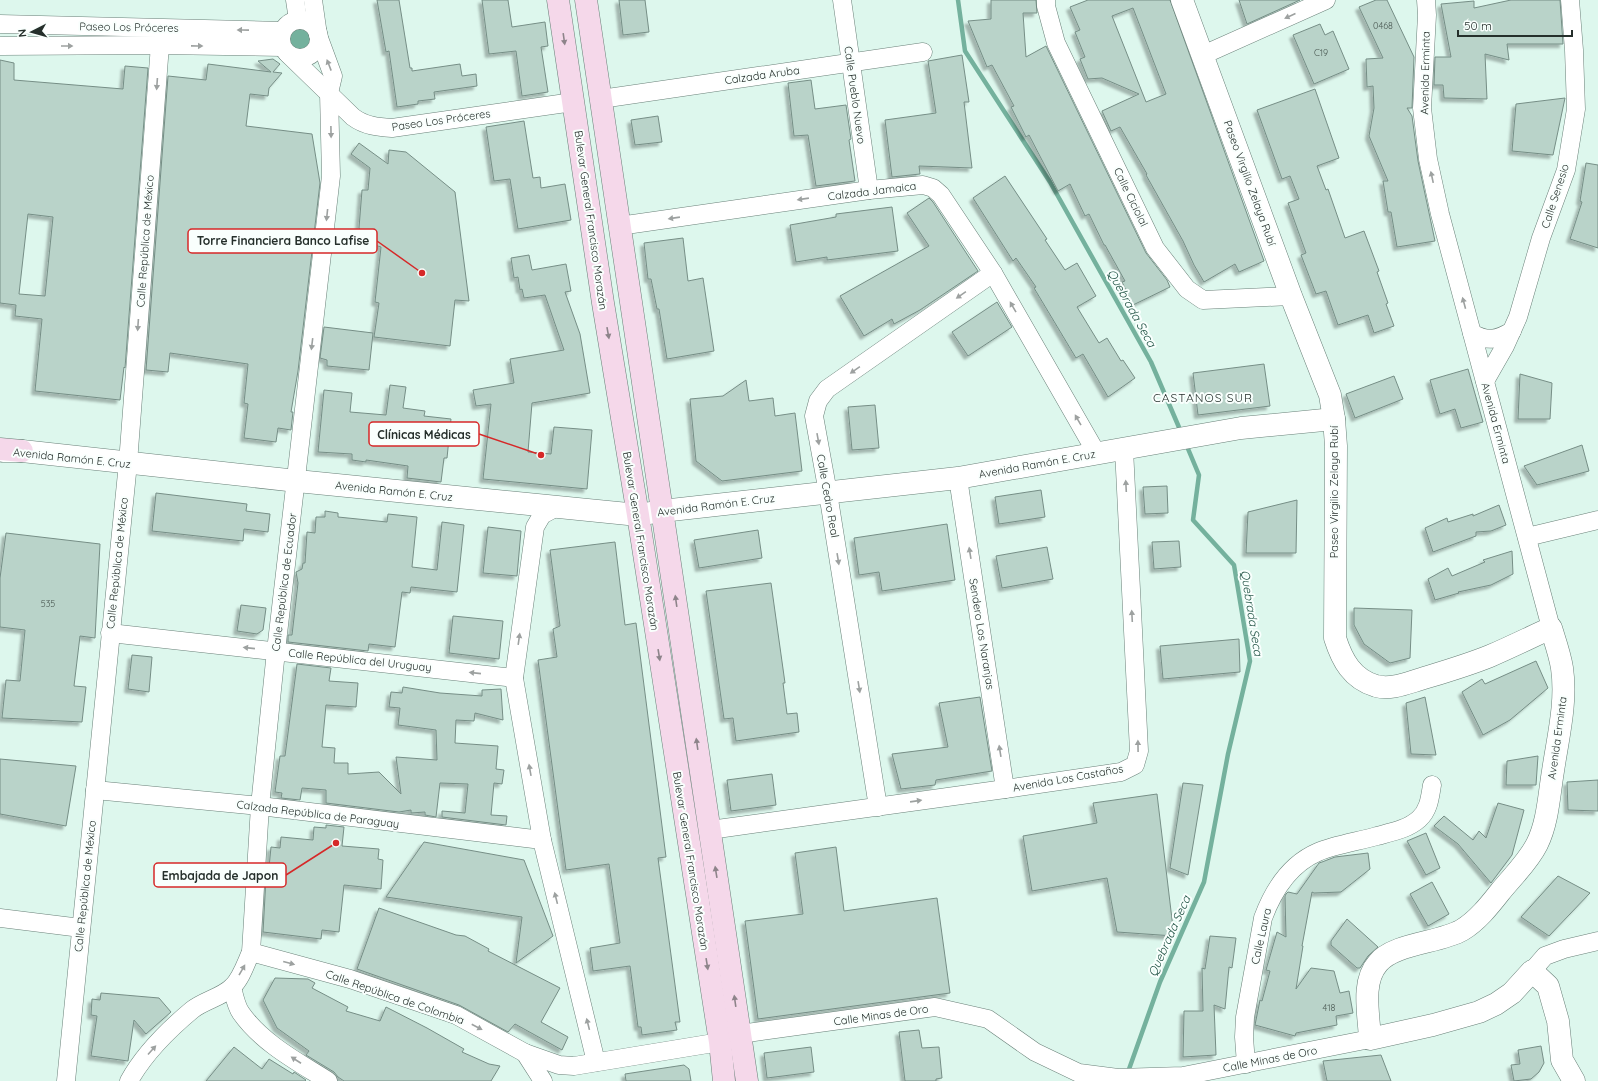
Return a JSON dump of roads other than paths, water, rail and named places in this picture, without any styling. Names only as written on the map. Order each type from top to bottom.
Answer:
[{"type":"main road","name":"Bulevar General Francisco Morazán","points":[[558,0],[603,303],[638,515],[720,1042],[724,1081]]},
{"type":"main road","name":"Bulevar General Francisco Morazán","points":[[586,0],[747,1081]]},
{"type":"main road","points":[[0,450],[22,451]]},
{"type":"street","points":[[295,0],[298,20]]},
{"type":"street","name":"Calle República de Ecuador","points":[[232,987],[251,952],[260,806],[276,651],[297,482],[331,176],[329,93],[333,76],[319,36],[313,0]]},
{"type":"street","name":"Calle Pueblo Nuevo","points":[[842,0],[869,190]]},
{"type":"street","name":"Calle Ciciolal","points":[[1046,0],[1046,6],[1056,42],[1155,248],[1186,289],[1203,300],[1291,296]]},
{"type":"street","name":"Paseo Virgilio Zelaya Rubí","points":[[1182,0],[1291,296],[1330,395],[1336,446],[1335,638],[1340,655],[1349,669],[1364,681],[1378,686],[1392,687],[1490,656],[1551,628]]},
{"type":"street","points":[[1203,54],[1326,0]]},
{"type":"street","name":"Avenida Erminta","points":[[1370,1039],[1368,984],[1371,972],[1378,961],[1401,950],[1461,931],[1484,911],[1518,870],[1537,844],[1544,826],[1548,806],[1564,690],[1562,668],[1440,214],[1428,159],[1422,108],[1427,15],[1426,0]]},
{"type":"street","name":"Calle Senesio","points":[[1485,382],[1506,346],[1518,316],[1541,238],[1566,170],[1576,109],[1574,50],[1570,0]]},
{"type":"street","points":[[298,20],[304,20],[313,25],[319,36],[316,50],[306,58],[293,57],[284,44],[289,24],[298,20]]},
{"type":"street","name":"Paseo Los Próceres","points":[[0,24],[284,44],[329,93],[359,122],[376,127],[392,128],[574,102]]},
{"type":"street","name":"Paseo Los Próceres","points":[[0,46],[284,44]]},
{"type":"street","name":"Calle República de México","points":[[66,1081],[128,463],[160,45]]},
{"type":"street","name":"Calzada Aruba","points":[[601,99],[923,52]]},
{"type":"street","name":"Calzada Jamaica","points":[[619,226],[869,190],[923,185],[933,188],[941,195],[993,272],[1097,454]]},
{"type":"street","name":"Calle Cedro Real","points":[[878,807],[828,492],[814,416],[818,401],[827,389],[993,272]]},
{"type":"street","points":[[1472,333],[1479,337],[1492,340],[1512,330]]},
{"type":"street","name":"Avenida Ramón E. Cruz","points":[[0,444],[22,451],[297,482],[638,515],[662,511],[958,478],[1241,428],[1334,419]]},
{"type":"street","name":"Avenida Los Castaños","points":[[710,830],[1121,772],[1135,765],[1139,752],[1124,449]]},
{"type":"street","name":"Sendero Los Naranjas","points":[[958,478],[1006,789]]},
{"type":"street","points":[[555,508],[542,515],[535,527],[514,678],[542,840],[596,1062]]},
{"type":"street","points":[[1527,537],[1598,520]]},
{"type":"street","name":"Calle República del Uruguay","points":[[110,633],[514,678]]},
{"type":"street","name":"Calle Laura","points":[[1246,1064],[1244,1037],[1245,1017],[1263,918],[1277,888],[1288,874],[1301,862],[1318,852],[1394,832],[1410,825],[1420,818],[1428,807],[1432,785]]},
{"type":"street","name":"Calzada República de Paraguay","points":[[95,790],[260,806],[542,840]]},
{"type":"street","points":[[0,918],[81,928]]},
{"type":"street","name":"Calle Minas de Oro","points":[[740,1034],[935,1007],[988,1019],[1035,1052],[1079,1073],[1118,1078],[1183,1076],[1370,1039],[1433,1025],[1479,1012],[1496,1004],[1512,993],[1545,956],[1564,949],[1598,941]]},
{"type":"street","name":"Calle República de Colombia","points":[[251,952],[350,979],[456,1016],[525,1053],[543,1081]]},
{"type":"street","points":[[1532,972],[1548,986],[1558,1021],[1562,1060],[1556,1081]]},
{"type":"street","points":[[129,1081],[147,1055],[168,1031],[194,1009],[232,987],[240,1012],[260,1034],[284,1053],[328,1081]]},
{"type":"street","points":[[525,1053],[559,1065],[574,1066],[720,1042]]},
{"type":"street","points":[[1562,1060],[1574,1081]]},
{"type":"street","points":[[560,1081],[574,1066]]},
{"type":"waterway","name":"Quebrada Seca","points":[[958,0],[965,51],[1050,182],[1151,362],[1181,432]]},
{"type":"waterway","name":"Quebrada Seca","points":[[1128,1072],[1160,982],[1204,882],[1228,754],[1250,661],[1234,565],[1193,520],[1199,475],[1186,444]]},
{"type":"place","name":"Torre Financiera Banco Lafise","points":[[422,273]]},
{"type":"place","name":"Clínicas Médicas","points":[[541,455]]},
{"type":"place","name":"Embajada de Japon","points":[[336,843]]},
{"type":"district","name":"CASTANOS SUR","points":[[1203,397]]}]
